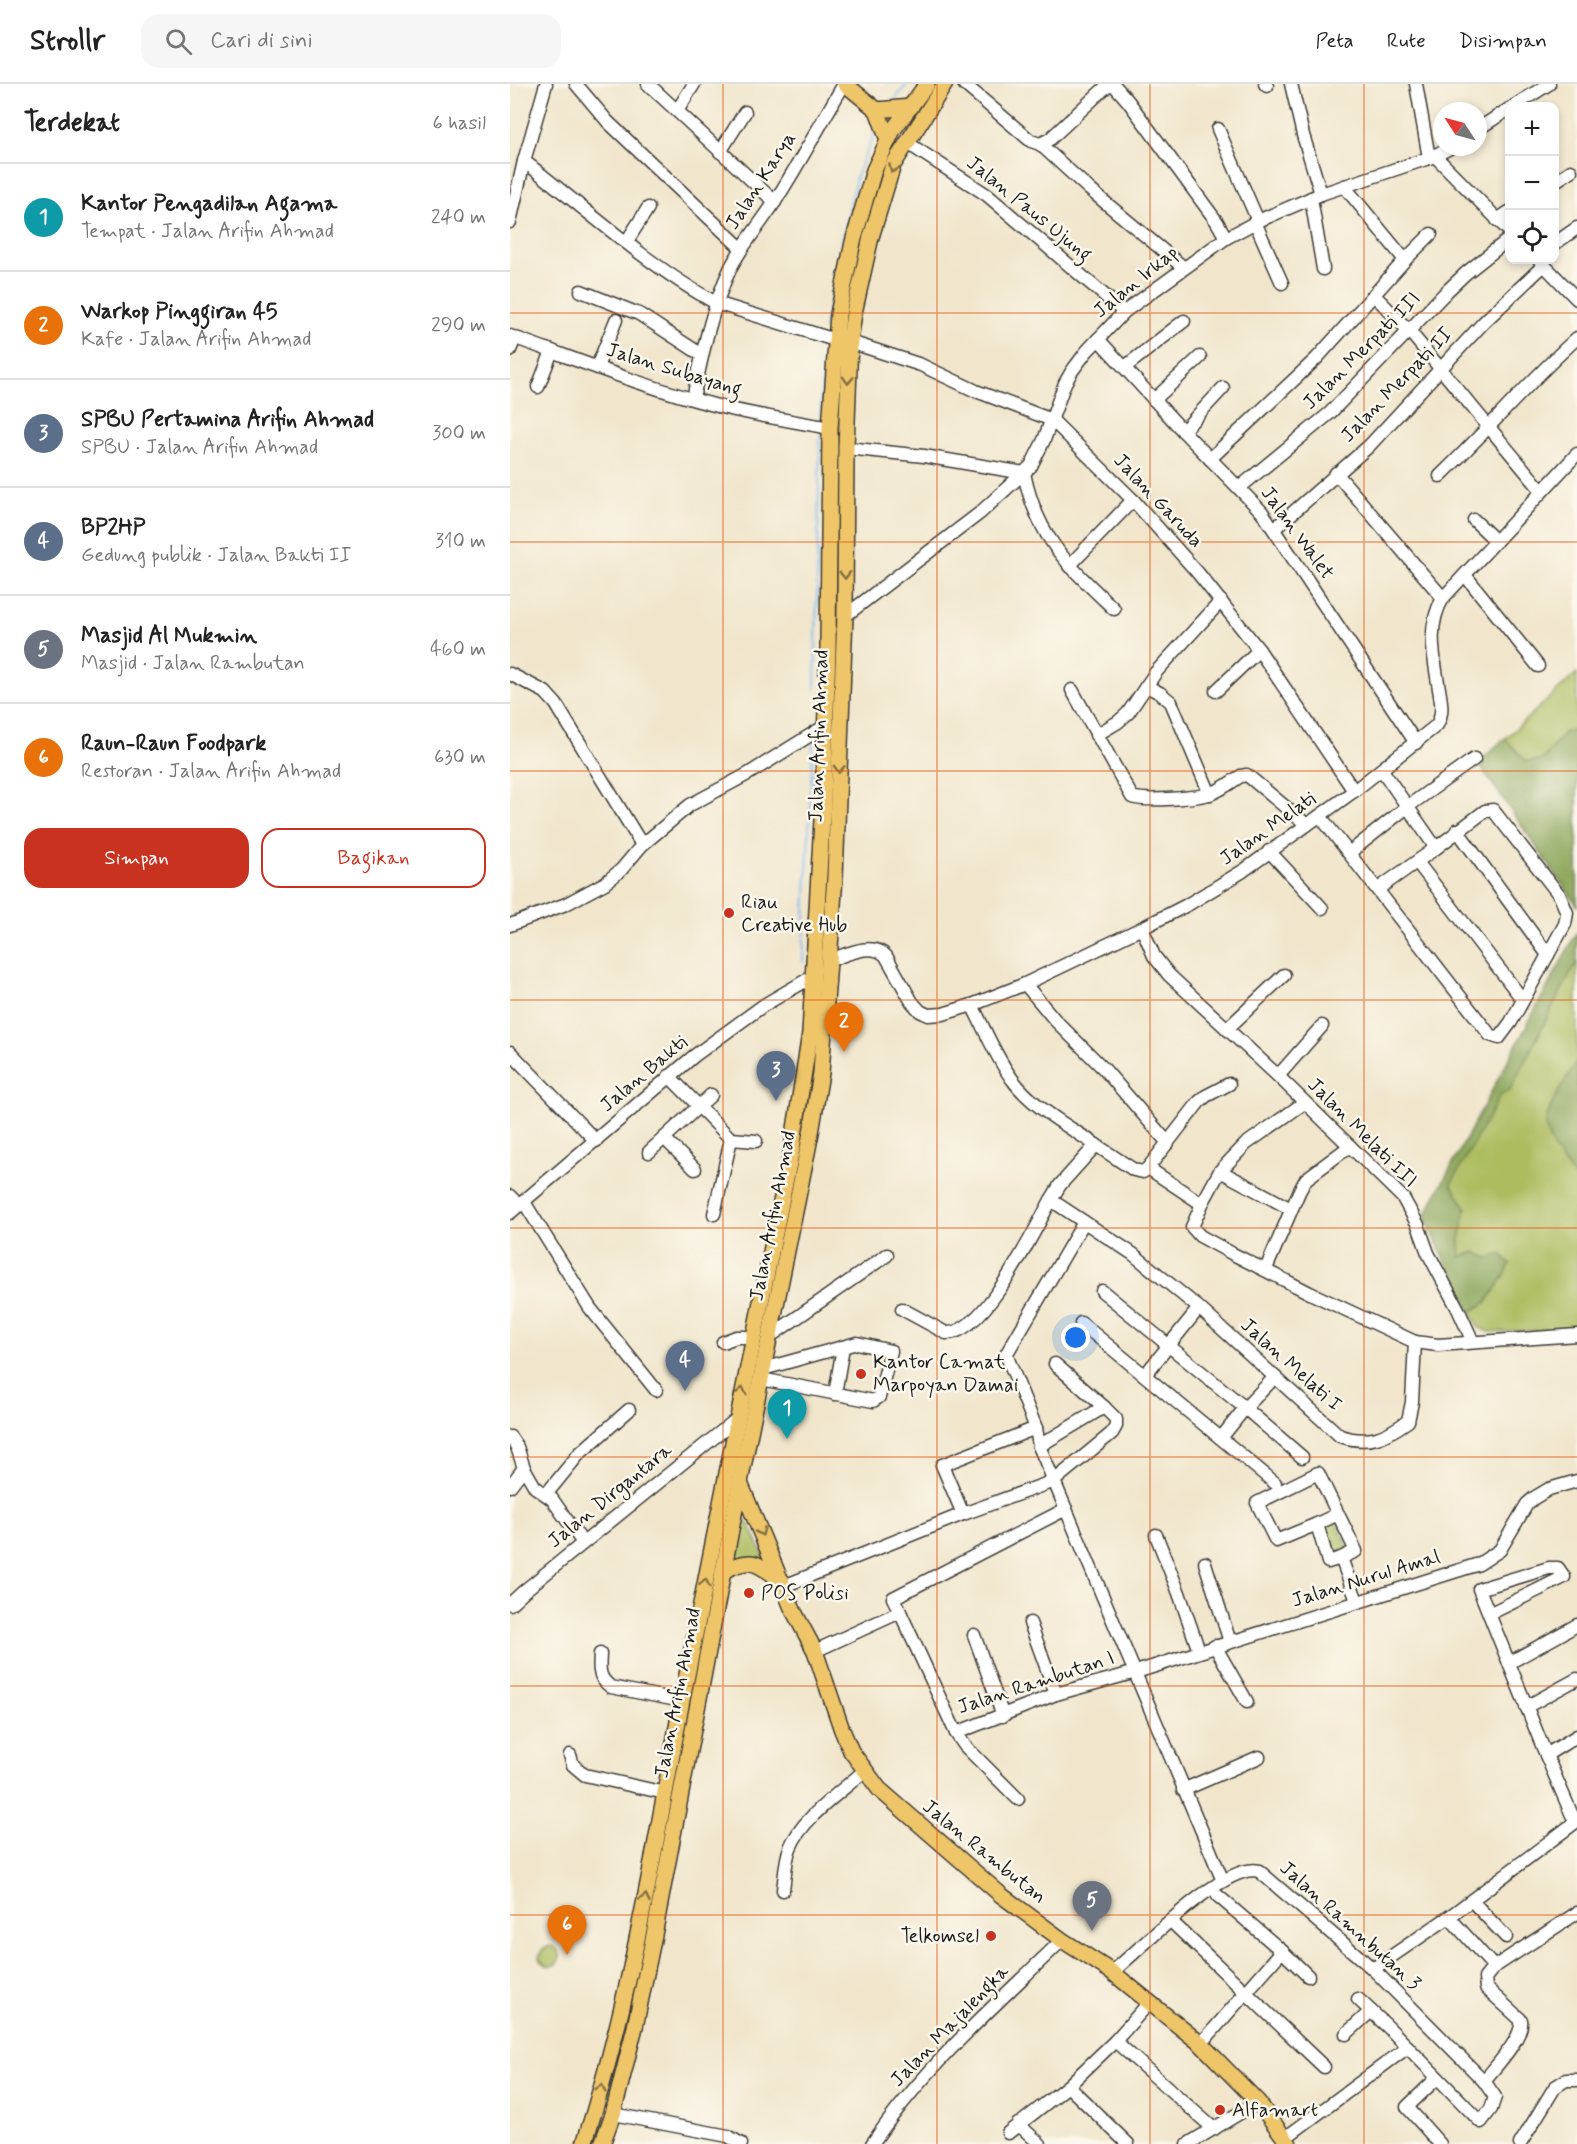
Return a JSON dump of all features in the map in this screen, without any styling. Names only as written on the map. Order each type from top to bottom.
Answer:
[{"type":"main road","points":[[845,84],[877,110],[888,140]]},
{"type":"main road","name":"Jalan Arifin Ahmad","points":[[602,2144],[635,2027],[661,1861],[665,1793],[805,1072],[810,1033],[825,726],[836,647],[845,616],[846,448],[841,296],[853,242],[874,170],[888,140],[927,84]]},
{"type":"main road","name":"Jalan Arifin Ahmad","points":[[584,2144],[606,2070],[661,1861],[723,1571],[821,1073],[835,877],[836,647],[830,428],[842,341],[893,165],[945,84]]},
{"type":"main road","points":[[877,110],[911,107]]},
{"type":"main road","points":[[773,1241],[789,1243]]},
{"type":"main road","name":"Jalan Rambutan","points":[[740,1483],[794,1610],[815,1651],[842,1730],[864,1772],[902,1812],[1001,1895],[1062,1940],[1112,1972],[1201,2044],[1258,2102],[1287,2141]]},
{"type":"main road","points":[[723,1571],[738,1564],[751,1562],[758,1564],[783,1584]]},
{"type":"street","points":[[510,222],[524,161],[546,84]]},
{"type":"street","points":[[576,84],[608,122],[741,248]]},
{"type":"street","points":[[677,111],[694,84]]},
{"type":"street","name":"Jalan Karya","points":[[693,399],[716,303],[741,248],[775,202],[845,84]]},
{"type":"street","points":[[964,84],[1031,141],[1040,144],[1089,189],[1183,267]]},
{"type":"street","points":[[1291,84],[1316,196],[1323,269]]},
{"type":"street","points":[[1416,84],[1432,157],[1505,227]]},
{"type":"street","points":[[1520,102],[1549,84]]},
{"type":"street","points":[[651,85],[775,202]]},
{"type":"street","points":[[1040,144],[1050,139],[1108,85],[1114,85],[1217,222],[1226,238]]},
{"type":"street","points":[[720,152],[745,112]]},
{"type":"street","points":[[1487,123],[1505,112]]},
{"type":"street","points":[[1218,129],[1282,283]]},
{"type":"street","name":"Jalan Paus Ujung","points":[[906,142],[987,195],[1124,312]]},
{"type":"street","name":"Jalan Irkap","points":[[845,616],[980,513],[1024,473],[1035,461],[1065,383],[1072,371],[1124,312],[1183,267],[1226,238],[1257,221],[1316,196],[1432,157]]},
{"type":"street","points":[[524,161],[678,280],[716,303],[842,341]]},
{"type":"street","points":[[1559,179],[1571,171]]},
{"type":"street","points":[[1344,186],[1405,260]]},
{"type":"street","points":[[627,241],[648,208]]},
{"type":"street","points":[[1497,220],[1505,215]]},
{"type":"street","points":[[1559,241],[1577,228]]},
{"type":"street","points":[[1210,459],[1317,358],[1431,234]]},
{"type":"street","name":"Jalan Merpati III","points":[[1239,488],[1330,413],[1466,273],[1505,241]]},
{"type":"street","name":"Jalan Merpati II","points":[[1274,529],[1369,446],[1539,264]]},
{"type":"street","points":[[1543,264],[1577,299]]},
{"type":"street","points":[[581,291],[639,314],[702,354]]},
{"type":"street","points":[[1375,296],[1410,332],[1542,491]]},
{"type":"street","points":[[597,368],[616,320]]},
{"type":"street","points":[[1125,367],[1184,321]]},
{"type":"street","points":[[1440,476],[1490,427],[1543,368],[1577,338]]},
{"type":"street","name":"Jalan Walet","points":[[1098,339],[1183,431],[1258,507],[1416,743]]},
{"type":"street","name":"Jalan Subayang","points":[[512,341],[552,351],[693,399],[830,428]]},
{"type":"street","name":"Jalan Garuda","points":[[842,341],[921,365],[976,391],[1052,420],[1133,500],[1191,564],[1259,651],[1354,791]]},
{"type":"street","points":[[538,387],[552,351]]},
{"type":"street","points":[[1154,400],[1200,357]]},
{"type":"street","points":[[1183,431],[1223,388]]},
{"type":"street","points":[[846,448],[924,456],[1024,473],[1032,504],[1052,545],[1069,566],[1114,609]]},
{"type":"street","name":"Jalan Melati","points":[[830,960],[870,949],[879,950],[886,956],[912,1002],[920,1011],[934,1015],[972,1005],[1025,984],[1142,928],[1243,871],[1382,770],[1437,725],[1443,710],[1432,634],[1434,616],[1443,598],[1577,454]]},
{"type":"street","points":[[1336,473],[1443,598]]},
{"type":"street","points":[[1069,566],[1133,500]]},
{"type":"street","points":[[1474,520],[1496,541]]},
{"type":"street","points":[[1465,575],[1538,666]]},
{"type":"street","points":[[1096,735],[1128,713],[1169,657],[1221,601]]},
{"type":"street","points":[[1216,691],[1259,651]]},
{"type":"street","points":[[510,674],[545,693],[556,704],[642,845]]},
{"type":"street","points":[[1146,686],[1165,696],[1170,702],[1210,794]]},
{"type":"street","points":[[1072,690],[1132,796],[1157,800],[1210,794],[1241,776],[1249,776],[1307,825]]},
{"type":"street","points":[[510,925],[566,904],[605,884],[621,870],[642,845],[690,805],[748,774],[825,726]]},
{"type":"street","points":[[1349,853],[1407,807],[1474,759]]},
{"type":"street","points":[[1382,770],[1436,848]]},
{"type":"street","points":[[1320,816],[1490,1035],[1497,1039],[1502,1037],[1566,920],[1566,907],[1560,896],[1493,810],[1485,811],[1378,889]]},
{"type":"street","points":[[1456,831],[1548,955]]},
{"type":"street","points":[[1269,851],[1322,908]]},
{"type":"street","points":[[1417,862],[1523,1000]]},
{"type":"street","name":"Jalan Melati III","points":[[1142,928],[1159,964],[1403,1198],[1411,1210],[1428,1253],[1473,1342]]},
{"type":"street","points":[[1227,1029],[1284,975]]},
{"type":"street","name":"Jalan Bakti","points":[[518,1207],[669,1076],[764,1005],[812,977]]},
{"type":"street","points":[[1025,984],[1168,1143]]},
{"type":"street","points":[[972,1005],[1012,1080],[1048,1112],[1137,1172],[1143,1172],[1148,1168],[1199,1102],[1229,1084]]},
{"type":"street","points":[[1278,1076],[1322,1026]]},
{"type":"street","points":[[510,1052],[596,1141]]},
{"type":"street","points":[[669,1076],[731,1139],[756,1141]]},
{"type":"street","points":[[649,1152],[711,1095]]},
{"type":"street","points":[[1304,1103],[1246,1144],[1220,1171],[1192,1224],[1197,1234],[1310,1293],[1415,1342],[1438,1345],[1577,1335]]},
{"type":"street","points":[[664,1138],[695,1169]]},
{"type":"street","points":[[714,1214],[731,1139]]},
{"type":"street","points":[[902,1309],[946,1333],[953,1333],[969,1323],[997,1295],[1060,1185],[1096,1145]]},
{"type":"street","points":[[1266,1269],[1299,1192],[1311,1174],[1350,1146]]},
{"type":"street","points":[[1148,1168],[1202,1204]]},
{"type":"street","points":[[1220,1171],[1291,1209]]},
{"type":"street","points":[[510,1196],[590,1308],[656,1390]]},
{"type":"street","name":"Jalan Melati I","points":[[1051,1200],[1133,1254],[1198,1308],[1340,1436],[1363,1441],[1376,1439],[1389,1434],[1408,1421],[1412,1402],[1415,1342]]},
{"type":"street","points":[[1084,1222],[1007,1353],[1036,1428],[1039,1446],[1223,1881]]},
{"type":"street","points":[[770,1337],[887,1255]]},
{"type":"street","points":[[1102,1291],[1302,1457]]},
{"type":"street","points":[[1145,1376],[1198,1308]]},
{"type":"street","points":[[1081,1323],[1275,1483]]},
{"type":"street","points":[[723,1342],[736,1337],[753,1337]]},
{"type":"street","points":[[857,1343],[891,1351],[879,1397],[873,1401],[835,1394],[762,1374],[857,1343]]},
{"type":"street","points":[[835,1394],[843,1347]]},
{"type":"street","points":[[783,1584],[1054,1481],[1115,1429],[1116,1419],[1055,1364]]},
{"type":"street","points":[[1221,1438],[1245,1408],[1275,1377]]},
{"type":"street","points":[[1039,1446],[1104,1407]]},
{"type":"street","points":[[549,1496],[548,1492],[579,1454],[629,1410]]},
{"type":"street","name":"Jalan Dirgantara","points":[[510,1604],[736,1419]]},
{"type":"street","points":[[963,1514],[942,1465],[1036,1428]]},
{"type":"street","points":[[510,1437],[535,1487],[549,1496],[583,1543]]},
{"type":"street","points":[[510,1486],[524,1468]]},
{"type":"street","points":[[1317,1524],[1328,1562],[1356,1551],[1338,1514],[1318,1473],[1257,1503],[1276,1541],[1338,1514]]},
{"type":"street","name":"Jalan Nurul Amal","points":[[1136,1672],[1479,1564],[1500,1550],[1527,1504],[1534,1498],[1549,1489],[1577,1481]]},
{"type":"street","points":[[815,1651],[900,1612],[893,1598],[1066,1509]]},
{"type":"street","points":[[1156,1535],[1199,1651]]},
{"type":"street","points":[[1341,1558],[1357,1601]]},
{"type":"street","points":[[1205,1563],[1230,1642]]},
{"type":"street","points":[[1373,1969],[1472,1901],[1576,1816],[1546,1755],[1526,1707],[1479,1589],[1549,1568],[1557,1568],[1564,1577],[1489,1614]]},
{"type":"street","name":"Jalan Rambutan I","points":[[900,1612],[956,1733],[1056,1694],[1136,1672]]},
{"type":"street","points":[[1030,1623],[1056,1694]]},
{"type":"street","points":[[1509,1663],[1577,1625]]},
{"type":"street","points":[[974,1635],[1003,1716]]},
{"type":"street","points":[[1215,1646],[1247,1702]]},
{"type":"street","points":[[600,1654],[600,1676],[611,1687],[682,1701]]},
{"type":"street","points":[[1526,1707],[1577,1679]]},
{"type":"street","points":[[956,1733],[1018,1799]]},
{"type":"street","points":[[1546,1755],[1577,1736]]},
{"type":"street","points":[[570,1755],[573,1765],[585,1775],[665,1793]]},
{"type":"street","points":[[1184,1790],[1259,1757]]},
{"type":"street","points":[[783,1890],[786,1863],[790,1848],[798,1833],[808,1821],[864,1772]]},
{"type":"street","name":"Jalan Ramnbutan 3","points":[[1112,1972],[1176,1914],[1223,1881],[1251,1869],[1263,1873],[1373,1969],[1484,2081],[1495,2097],[1491,2109],[1481,2122],[1437,2078]]},
{"type":"street","points":[[1218,1896],[1308,1976]]},
{"type":"street","points":[[1472,1901],[1506,1937]]},
{"type":"street","points":[[1484,2081],[1518,2036],[1522,2025],[1521,2020],[1486,1988],[1485,1978],[1494,1967],[1577,1913]]},
{"type":"street","points":[[1449,1917],[1494,1967]]},
{"type":"street","points":[[1175,1925],[1324,2067]]},
{"type":"street","name":"Jalan Majalengka","points":[[872,2144],[934,2065],[1062,1940]]},
{"type":"street","points":[[1201,2044],[1282,1951]]},
{"type":"street","points":[[1358,1999],[1437,2078],[1407,2107],[1440,2144]]},
{"type":"street","points":[[1040,2144],[1013,2129],[1068,2086],[1115,2041],[1149,2003]]},
{"type":"street","points":[[1346,2034],[1371,2011]]},
{"type":"street","points":[[1115,2041],[1214,2128]]},
{"type":"street","points":[[1287,2141],[1408,2047]]},
{"type":"street","points":[[1520,2144],[1555,2087],[1566,2080],[1577,2080]]},
{"type":"street","points":[[1068,2086],[1128,2144]]},
{"type":"street","points":[[1188,2144],[1258,2102]]},
{"type":"street","points":[[612,2114],[728,2136],[741,2144]]},
{"type":"green space","points":[[1577,673],[1577,905],[1478,763]]},
{"type":"green space","points":[[1577,728],[1577,905],[1478,763],[1505,738],[1526,761],[1542,760],[1564,733]]},
{"type":"green space","points":[[1577,932],[1577,1329],[1488,1332],[1478,1327],[1425,1218]]},
{"type":"green space","points":[[1577,932],[1577,964],[1510,1090],[1501,1094],[1451,1184],[1466,1208],[1460,1240],[1461,1257],[1475,1252],[1488,1258],[1502,1254],[1510,1264],[1487,1302],[1470,1312],[1425,1218]]},
{"type":"green space","points":[[1577,1061],[1577,1180],[1554,1149],[1547,1134],[1546,1120]]},
{"type":"green space","points":[[738,1514],[750,1526],[766,1561],[732,1558]]},
{"type":"green space","points":[[1335,1519],[1349,1548],[1331,1554],[1323,1524]]},
{"type":"green space","points":[[550,1946],[557,1949],[560,1956],[557,1963],[550,1966],[543,1963],[540,1956],[543,1949]]},
{"type":"waterway","points":[[894,101],[907,84]]},
{"type":"waterway","points":[[824,330],[856,177],[877,128]]},
{"type":"waterway","points":[[820,419],[824,344]]},
{"type":"waterway","points":[[815,689],[820,434]]},
{"type":"waterway","points":[[803,962],[813,741]]},
{"type":"place","name":"Riau Creative Hub","points":[[729,913]]},
{"type":"place","name":"Warkop Pinggiran 45","points":[[844,1052]]},
{"type":"place","name":"SPBU Pertamina Arifin Ahmad","points":[[776,1101]]},
{"type":"place","name":"Kantor Camat Marpoyan Damai","points":[[861,1374]]},
{"type":"place","name":"BP2HP","points":[[685,1391]]},
{"type":"place","name":"Kantor Pengadilan Agama","points":[[787,1439]]},
{"type":"place","name":"POS Polisi","points":[[749,1593]]},
{"type":"place","name":"Masjid Al Mukmin","points":[[1092,1931]]},
{"type":"place","name":"Telkomsel","points":[[991,1936]]},
{"type":"place","name":"Raun-Raun Foodpark","points":[[567,1955]]},
{"type":"place","name":"Alfamart","points":[[1220,2110]]}]
